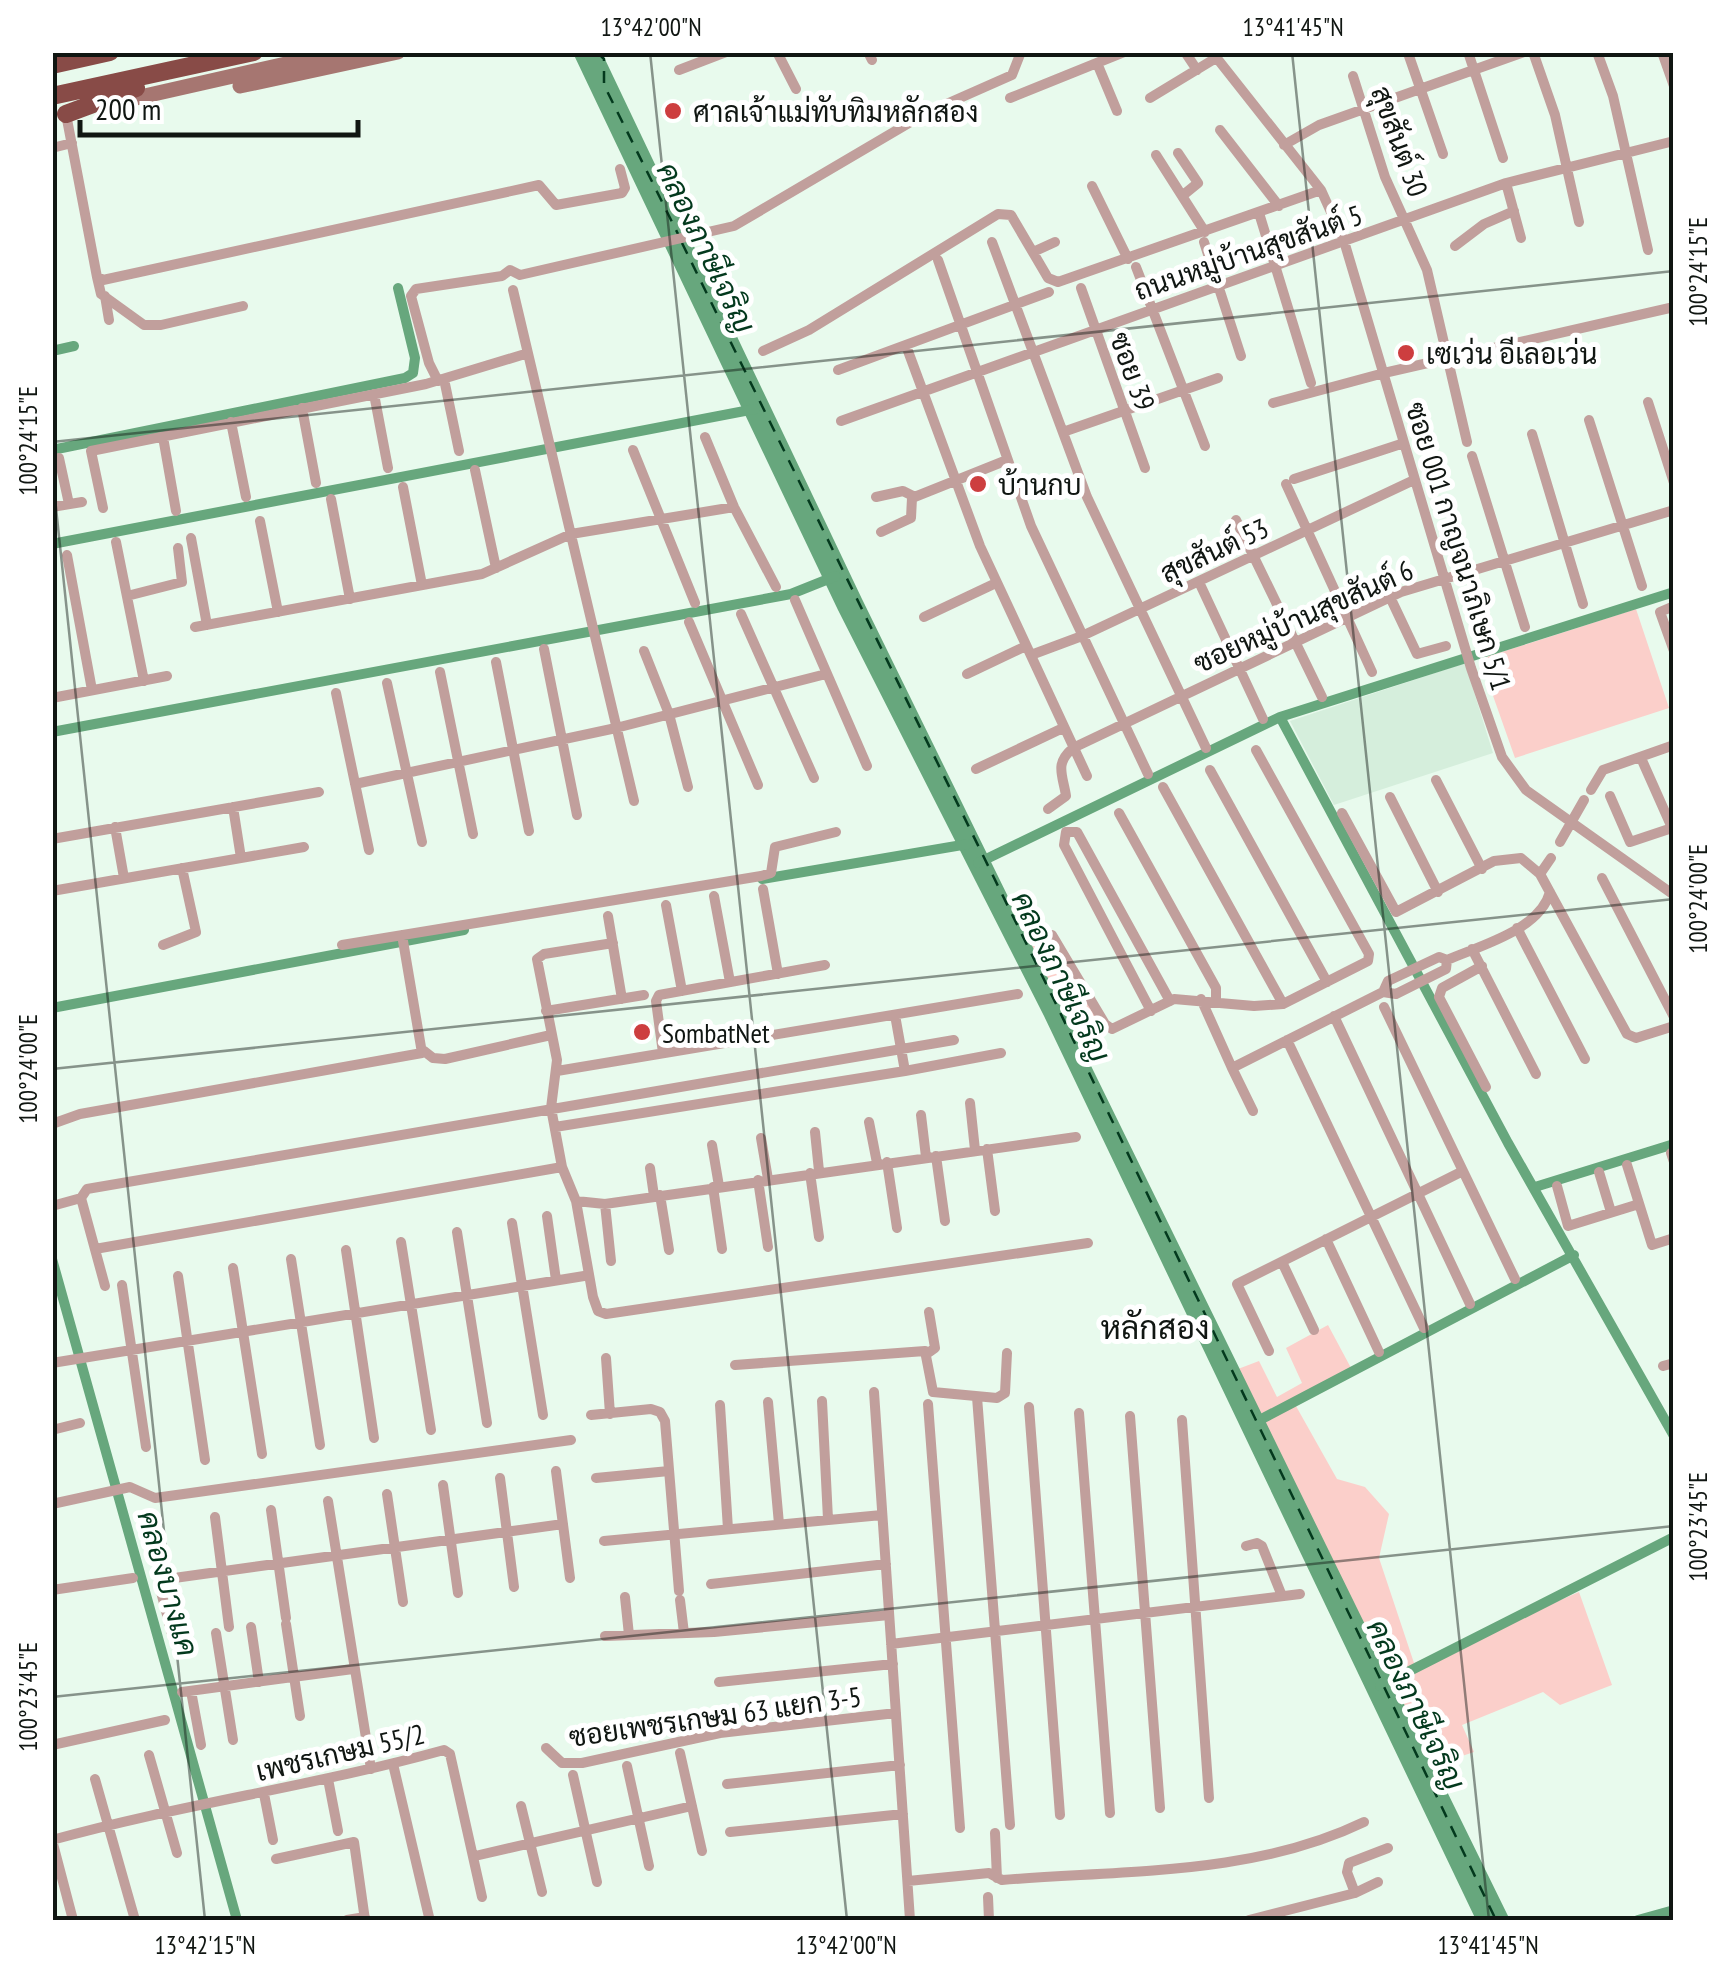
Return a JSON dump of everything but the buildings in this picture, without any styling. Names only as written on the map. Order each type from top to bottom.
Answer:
[{"type":"highway","points":[[52,64],[110,52]]},
{"type":"highway","points":[[52,96],[254,52]]},
{"type":"highway","points":[[59,115],[188,68]]},
{"type":"main road","points":[[59,115],[339,52]]},
{"type":"main road","points":[[142,98],[242,85],[398,52]]},
{"type":"street","points":[[680,70],[726,52]]},
{"type":"street","points":[[778,52],[796,89]]},
{"type":"street","points":[[460,451],[441,380],[428,363],[411,292],[476,277],[502,276],[510,270],[520,274],[650,248],[734,226],[926,112],[1012,74],[1022,52]]},
{"type":"street","points":[[1010,98],[1124,52]]},
{"type":"street","points":[[1185,52],[1197,70]]},
{"type":"street","points":[[1468,52],[1503,158]]},
{"type":"street","points":[[1284,145],[1362,109],[1524,52]]},
{"type":"street","points":[[1533,52],[1568,167],[1580,222]]},
{"type":"street","points":[[1597,52],[1627,153],[1648,250]]},
{"type":"street","points":[[1662,52],[1674,86]]},
{"type":"street","points":[[1150,98],[1214,56]]},
{"type":"street","name":"ซอย 001 กาญจนาภิเษก 5/1","points":[[1214,56],[1321,190],[1344,242],[1470,668],[1502,757],[1526,790],[1674,895]]},
{"type":"street","points":[[1408,56],[1443,154]]},
{"type":"street","points":[[1097,63],[1117,111]]},
{"type":"street","name":"สุขสันต์ 30","points":[[1352,76],[1427,270],[1466,442]]},
{"type":"street","points":[[59,115],[72,143],[99,292],[144,325],[161,326],[244,306]]},
{"type":"street","points":[[1220,130],[1279,206]]},
{"type":"street","name":"ถนนหมู่บ้านสุขสันต์ 5","points":[[841,421],[1506,183],[1674,141]]},
{"type":"street","points":[[52,148],[72,143]]},
{"type":"street","points":[[1178,154],[1198,183],[1182,196]]},
{"type":"street","points":[[1156,155],[1204,237],[1241,356]]},
{"type":"street","points":[[97,277],[104,280],[539,185],[556,205],[622,193],[625,188],[620,169]]},
{"type":"street","points":[[1506,183],[1521,238]]},
{"type":"street","points":[[1092,186],[1154,308],[1205,446]]},
{"type":"street","points":[[763,352],[809,330],[998,214],[1011,216],[1048,278],[1058,282],[1132,263],[1321,190]]},
{"type":"street","points":[[1455,246],[1484,224],[1514,211]]},
{"type":"street","points":[[1259,213],[1310,383]]},
{"type":"street","points":[[992,242],[1088,497],[1206,748]]},
{"type":"street","points":[[1033,252],[1056,242]]},
{"type":"street","points":[[938,260],[1031,526],[1148,774]]},
{"type":"street","points":[[512,290],[520,284],[520,274]]},
{"type":"street","points":[[502,276],[502,285],[512,290]]},
{"type":"street","name":"ซอย 39","points":[[1081,288],[1145,468]]},
{"type":"street","points":[[512,290],[524,354],[634,801]]},
{"type":"street","points":[[838,370],[1048,292]]},
{"type":"street","points":[[105,296],[109,320]]},
{"type":"street","points":[[1272,403],[1384,372],[1674,306]]},
{"type":"street","points":[[908,351],[996,583],[1087,776]]},
{"type":"street","points":[[103,508],[91,452],[441,380],[524,354]]},
{"type":"street","points":[[1064,432],[1218,378]]},
{"type":"street","points":[[374,394],[388,468]]},
{"type":"street","points":[[1648,402],[1674,483]]},
{"type":"street","points":[[302,408],[316,483]]},
{"type":"street","points":[[1590,420],[1642,586]]},
{"type":"street","points":[[231,422],[246,497]]},
{"type":"street","points":[[1532,434],[1582,604]]},
{"type":"street","points":[[162,436],[176,511]]},
{"type":"street","points":[[705,437],[734,507],[776,586]]},
{"type":"street","points":[[1372,672],[1290,482],[1404,443]]},
{"type":"street","points":[[633,450],[657,518],[695,603]]},
{"type":"street","points":[[1472,456],[1525,627]]},
{"type":"street","points":[[60,458],[69,504]]},
{"type":"street","points":[[915,497],[1006,460]]},
{"type":"street","points":[[474,470],[496,568]]},
{"type":"street","name":"สุขสันต์ 53","points":[[968,674],[1029,650],[1082,636],[1414,480]]},
{"type":"street","points":[[403,487],[422,585]]},
{"type":"street","points":[[876,497],[903,490],[915,497]]},
{"type":"street","points":[[882,532],[908,521],[915,497]]},
{"type":"street","points":[[331,499],[350,598]]},
{"type":"street","points":[[52,508],[82,502]]},
{"type":"street","points":[[191,538],[201,626],[496,568],[571,534],[734,507]]},
{"type":"street","name":"ซอยหมู่บ้านสุขสันต์ 6","points":[[1072,748],[1390,597],[1674,510]]},
{"type":"street","points":[[1236,520],[1322,698]]},
{"type":"street","points":[[260,521],[278,612]]},
{"type":"street","points":[[116,542],[144,681]]},
{"type":"street","points":[[127,596],[182,582],[178,548]]},
{"type":"street","points":[[68,555],[92,690]]},
{"type":"street","points":[[1199,582],[1263,720]]},
{"type":"street","points":[[924,617],[996,583]]},
{"type":"street","points":[[1390,597],[1416,654],[1446,646]]},
{"type":"street","points":[[795,600],[868,766]]},
{"type":"street","points":[[1674,606],[1660,612],[1674,651]]},
{"type":"street","points":[[742,614],[814,778]]},
{"type":"street","points":[[689,622],[758,785]]},
{"type":"street","points":[[544,649],[577,815]]},
{"type":"street","points":[[644,651],[669,714],[688,786]]},
{"type":"street","points":[[496,662],[529,830]]},
{"type":"street","points":[[440,672],[473,834]]},
{"type":"street","points":[[355,784],[514,752],[826,674]]},
{"type":"street","points":[[52,698],[166,676]]},
{"type":"street","points":[[387,683],[422,842]]},
{"type":"street","points":[[336,693],[369,850]]},
{"type":"street","points":[[976,769],[1063,728]]},
{"type":"street","points":[[1560,842],[1602,770],[1674,745]]},
{"type":"street","points":[[1048,809],[1066,796],[1061,758],[1072,748]]},
{"type":"street","points":[[1052,935],[1104,1024],[1122,1027],[1170,1001],[1283,1004],[1363,964],[1369,954],[1256,750]]},
{"type":"street","points":[[1610,796],[1629,841],[1673,830],[1640,758]]},
{"type":"street","points":[[1210,770],[1327,982]]},
{"type":"street","points":[[1436,780],[1482,868]]},
{"type":"street","points":[[1163,787],[1283,1004]]},
{"type":"street","points":[[52,838],[319,792]]},
{"type":"street","points":[[1390,796],[1438,892]]},
{"type":"street","points":[[233,807],[240,858]]},
{"type":"street","points":[[1119,813],[1216,988],[1216,1001]]},
{"type":"street","points":[[1342,813],[1394,911],[1508,857],[1521,858],[1540,874],[1627,1034],[1636,1038],[1674,1026]]},
{"type":"street","points":[[115,828],[124,878]]},
{"type":"street","points":[[342,946],[761,876],[770,873],[775,847],[836,832]]},
{"type":"street","points":[[1151,1011],[1064,845],[1066,832],[1077,832],[1170,1001]]},
{"type":"street","points":[[52,891],[304,847]]},
{"type":"street","points":[[1540,874],[1551,858]]},
{"type":"street","points":[[163,945],[196,932],[182,868]]},
{"type":"street","points":[[1602,878],[1674,1017]]},
{"type":"street","points":[[763,888],[778,974]]},
{"type":"street","points":[[1232,1068],[1383,992],[1390,980],[1444,962],[1517,928],[1540,911],[1550,892]]},
{"type":"street","points":[[714,896],[730,982]]},
{"type":"street","points":[[666,905],[682,991]]},
{"type":"street","points":[[608,916],[622,999]]},
{"type":"street","points":[[1517,928],[1585,1059]]},
{"type":"street","points":[[402,935],[424,1051],[434,1058],[552,1036]]},
{"type":"street","points":[[612,944],[539,956],[537,964],[557,1070],[551,1108],[562,1167],[576,1201],[598,1311],[606,1314],[1088,1243]]},
{"type":"street","points":[[1472,949],[1536,1074]]},
{"type":"street","points":[[1383,992],[1396,994],[1444,962]]},
{"type":"street","points":[[663,1053],[657,997],[825,966]]},
{"type":"street","points":[[1482,966],[1442,988],[1439,997],[1486,1087]]},
{"type":"street","points":[[557,1070],[1018,994]]},
{"type":"street","points":[[546,1011],[644,995]]},
{"type":"street","points":[[1201,999],[1253,1111]]},
{"type":"street","points":[[1384,1007],[1515,1279]]},
{"type":"street","points":[[894,1015],[904,1070]]},
{"type":"street","points":[[1334,1016],[1470,1304]]},
{"type":"street","points":[[52,1206],[81,1198],[87,1190],[954,1040]]},
{"type":"street","points":[[1287,1040],[1424,1328]]},
{"type":"street","points":[[52,1124],[80,1114],[424,1051]]},
{"type":"street","points":[[555,1128],[1000,1052]]},
{"type":"street","points":[[970,1102],[996,1211]]},
{"type":"street","points":[[921,1115],[945,1221]]},
{"type":"street","points":[[869,1122],[897,1228]]},
{"type":"street","points":[[814,1132],[819,1237]]},
{"type":"street","points":[[576,1201],[605,1204],[1076,1137]]},
{"type":"street","points":[[761,1138],[768,1247]]},
{"type":"street","points":[[712,1145],[722,1249]]},
{"type":"street","points":[[1627,1164],[1652,1245],[1673,1242]]},
{"type":"street","points":[[95,1249],[562,1167]]},
{"type":"street","points":[[650,1168],[669,1250]]},
{"type":"street","points":[[1269,1351],[1237,1284],[1463,1171]]},
{"type":"street","points":[[1599,1172],[1611,1212]]},
{"type":"street","points":[[1557,1186],[1568,1226],[1639,1204]]},
{"type":"street","points":[[81,1198],[106,1286]]},
{"type":"street","points":[[605,1204],[612,1262]]},
{"type":"street","points":[[547,1216],[556,1280]]},
{"type":"street","points":[[512,1223],[542,1415]]},
{"type":"street","points":[[457,1232],[487,1423]]},
{"type":"street","points":[[1326,1239],[1380,1352]]},
{"type":"street","points":[[402,1242],[431,1430]]},
{"type":"street","points":[[346,1250],[374,1438]]},
{"type":"street","points":[[291,1258],[320,1445]]},
{"type":"street","points":[[1282,1262],[1314,1330]]},
{"type":"street","points":[[233,1268],[262,1454]]},
{"type":"street","points":[[178,1276],[205,1460]]},
{"type":"street","points":[[52,1363],[584,1276]]},
{"type":"street","points":[[122,1285],[146,1447]]},
{"type":"street","points":[[736,1365],[928,1352],[934,1348],[930,1312]]},
{"type":"street","points":[[928,1352],[932,1392],[977,1397],[1002,1396],[1006,1353]]},
{"type":"street","points":[[606,1358],[610,1414]]},
{"type":"street","points":[[874,1392],[910,1920]]},
{"type":"street","points":[[977,1397],[1010,1825]]},
{"type":"street","points":[[768,1402],[779,1524]]},
{"type":"street","points":[[822,1402],[828,1519]]},
{"type":"street","points":[[928,1404],[960,1828]]},
{"type":"street","points":[[720,1405],[728,1529]]},
{"type":"street","points":[[1029,1407],[1060,1816]]},
{"type":"street","points":[[591,1415],[651,1408],[660,1412],[684,1633]]},
{"type":"street","points":[[1079,1412],[1110,1814]]},
{"type":"street","points":[[1130,1416],[1160,1808]]},
{"type":"street","points":[[1182,1420],[1209,1798]]},
{"type":"street","points":[[52,1430],[80,1424]]},
{"type":"street","points":[[52,1504],[130,1487],[155,1498],[572,1440]]},
{"type":"street","points":[[556,1472],[570,1578]]},
{"type":"street","points":[[596,1478],[669,1472]]},
{"type":"street","points":[[500,1478],[514,1587]]},
{"type":"street","points":[[444,1485],[458,1593]]},
{"type":"street","points":[[387,1494],[403,1602]]},
{"type":"street","points":[[328,1501],[371,1769]]},
{"type":"street","points":[[272,1510],[300,1716]]},
{"type":"street","points":[[604,1541],[882,1515]]},
{"type":"street","points":[[215,1517],[229,1627]]},
{"type":"street","points":[[172,1634],[161,1581],[563,1524]]},
{"type":"street","points":[[1246,1546],[1262,1546],[1282,1596]]},
{"type":"street","points":[[711,1584],[886,1564]]},
{"type":"street","points":[[52,1590],[133,1578]]},
{"type":"street","points":[[891,1644],[1300,1594]]},
{"type":"street","points":[[625,1597],[629,1635]]},
{"type":"street","points":[[606,1636],[889,1615]]},
{"type":"street","points":[[251,1627],[259,1682]]},
{"type":"street","points":[[216,1633],[233,1740]]},
{"type":"street","points":[[719,1682],[893,1664]]},
{"type":"street","points":[[200,1745],[186,1691],[353,1669]]},
{"type":"street","name":"ซอยเพชรเกษม 63 แยก 3-5","points":[[546,1748],[562,1763],[582,1763],[720,1733],[896,1713]]},
{"type":"street","points":[[52,1745],[165,1720]]},
{"type":"street","name":"เพชรเกษม 55/2","points":[[52,1840],[165,1810],[264,1794],[448,1751],[482,1898]]},
{"type":"street","points":[[680,1752],[702,1851]]},
{"type":"street","points":[[149,1755],[176,1853]]},
{"type":"street","points":[[393,1764],[428,1917]]},
{"type":"street","points":[[727,1784],[900,1765]]},
{"type":"street","points":[[627,1766],[649,1866]]},
{"type":"street","points":[[573,1775],[597,1882]]},
{"type":"street","points":[[95,1778],[135,1920]]},
{"type":"street","points":[[328,1779],[338,1831]]},
{"type":"street","points":[[264,1794],[274,1840]]},
{"type":"street","points":[[521,1806],[542,1892]]},
{"type":"street","points":[[475,1856],[692,1806]]},
{"type":"street","points":[[730,1832],[904,1814]]},
{"type":"street","points":[[908,1881],[989,1873],[997,1878],[1090,1875],[1235,1862],[1335,1836],[1364,1822]]},
{"type":"street","points":[[995,1833],[997,1878]]},
{"type":"street","points":[[52,1840],[73,1920]]},
{"type":"street","points":[[276,1859],[354,1842],[365,1919],[347,1920]]},
{"type":"street","points":[[1355,1893],[1347,1872],[1349,1863],[1388,1848]]},
{"type":"street","points":[[1249,1920],[1355,1893],[1378,1882]]},
{"type":"street","points":[[988,1897],[989,1920]]},
{"type":"shaded area","points":[[573,53],[602,53],[862,599],[1510,1920],[1476,1920],[1044,1016],[838,610]]},
{"type":"shaded area","points":[[1636,609],[1669,708],[1515,758],[1480,659]]},
{"type":"shaded area","points":[[1465,663],[1493,753],[1334,805],[1290,721]]},
{"type":"shaded area","points":[[1046,931],[1097,1019],[1074,1032],[1030,942]]},
{"type":"shaded area","points":[[1328,1325],[1351,1368],[1292,1399],[1337,1479],[1365,1487],[1389,1514],[1379,1558],[1414,1663],[1579,1592],[1612,1685],[1560,1705],[1543,1692],[1462,1725],[1474,1752],[1432,1766],[1238,1369],[1259,1361],[1277,1397],[1302,1383],[1286,1348]]},
{"type":"waterway","points":[[52,450],[405,378],[413,373],[415,358],[398,288]]},
{"type":"waterway","points":[[52,351],[74,346]]},
{"type":"waterway","points":[[52,544],[755,409]]},
{"type":"waterway","points":[[52,732],[791,594],[836,576]]},
{"type":"waterway","points":[[978,863],[1280,717],[1674,592]]},
{"type":"waterway","points":[[1280,717],[1508,1143],[1674,1436]]},
{"type":"waterway","points":[[762,879],[968,844]]},
{"type":"waterway","points":[[52,1008],[464,930]]},
{"type":"waterway","points":[[1535,1187],[1674,1144]]},
{"type":"waterway","points":[[1252,1424],[1574,1255]]},
{"type":"waterway","name":"คลองบางแค","points":[[52,1259],[237,1920]]},
{"type":"waterway","name":"คลองภาษีเจริญ","points":[[1380,1686],[1674,1537]]},
{"type":"waterway","points":[[1638,1920],[1674,1910]]},
{"type":"ferry route","points":[[597,52],[604,59],[604,85],[679,236]]},
{"type":"ferry route","points":[[682,243],[1057,1006],[1496,1920]]},
{"type":"place","name":"ศาลเจ้าแม่ทับทิมหลักสอง","points":[[673,111]]},
{"type":"place","name":"เซเว่น อีเลอเว่น","points":[[1406,353]]},
{"type":"place","name":"บ้านกบ","points":[[978,484]]},
{"type":"place","name":"SombatNet","points":[[642,1032]]},
{"type":"district","name":"หลักสอง","points":[[1155,1327]]}]
